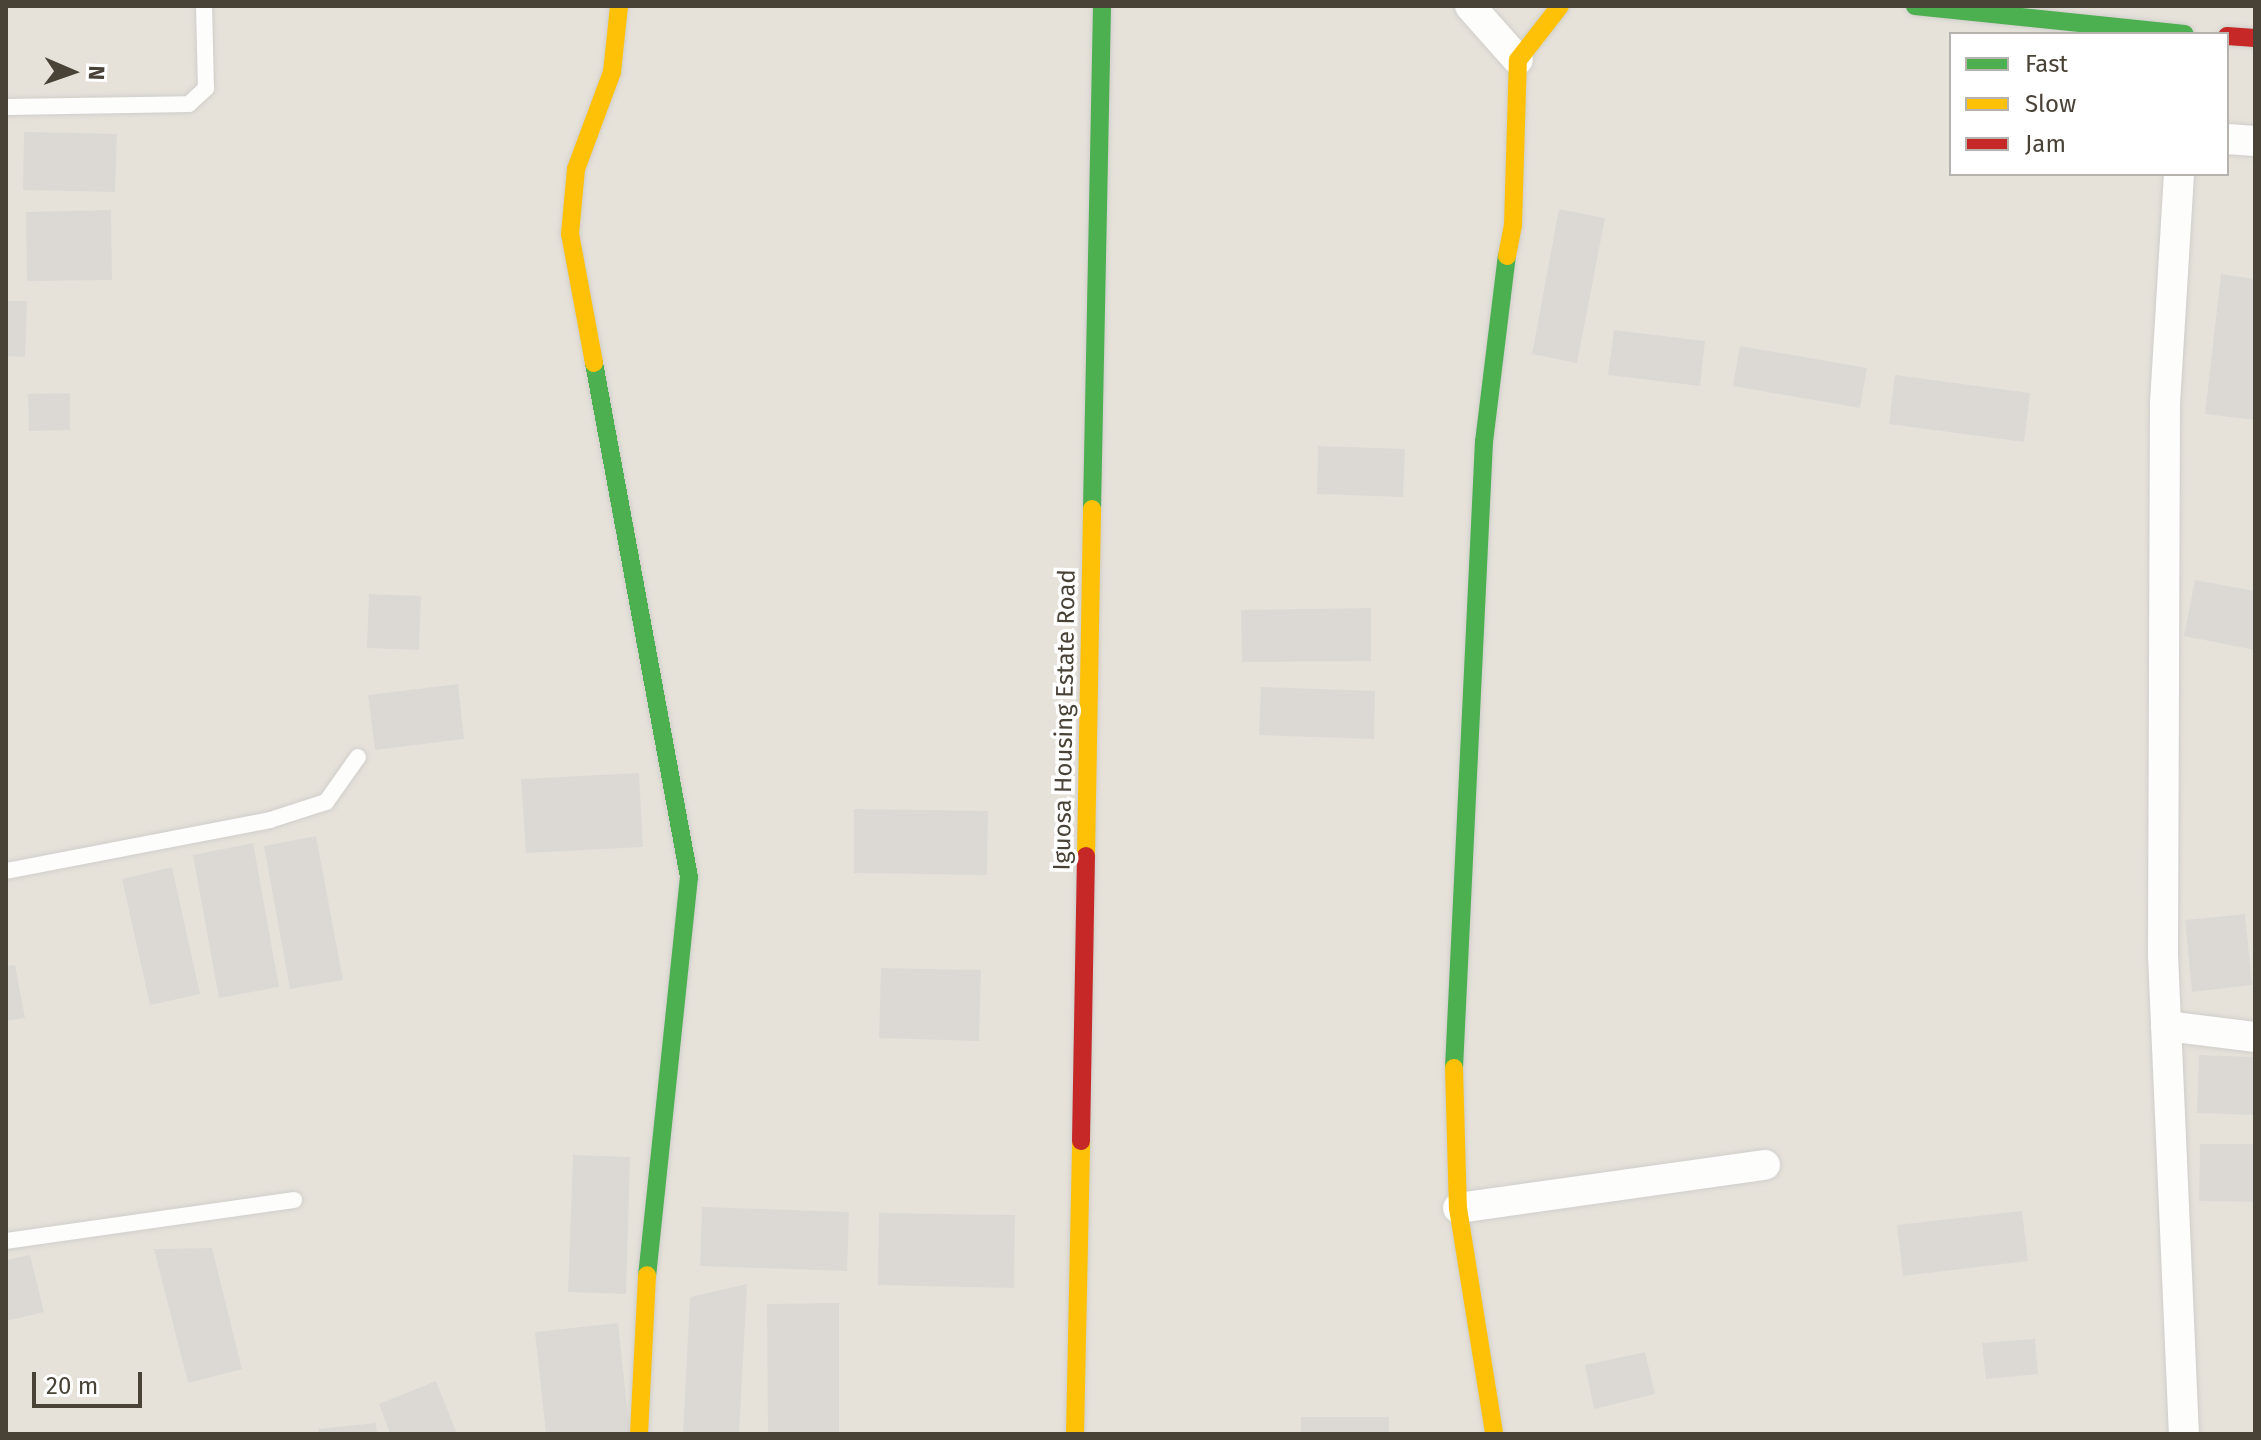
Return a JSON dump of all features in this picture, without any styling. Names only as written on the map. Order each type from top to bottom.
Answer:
[{"type":"main road","points":[[619,6],[612,72],[576,169],[570,234],[689,877],[649,1230],[639,1434]]},
{"type":"main road","name":"Iguosa Housing Estate Road","points":[[1075,1434],[1102,6]]},
{"type":"main road","points":[[1494,1434],[1458,1208],[1453,1084],[1484,442],[1497,302],[1513,225],[1518,60],[1560,6]]},
{"type":"main road","points":[[1915,6],[2166,32]]},
{"type":"main road","points":[[2229,36],[2255,38]]},
{"type":"street","points":[[1470,6],[1518,60]]},
{"type":"street","points":[[2229,139],[2255,141]]},
{"type":"street","points":[[2179,176],[2165,404],[2166,1026],[2184,1434]]},
{"type":"street","points":[[2166,1026],[2255,1037]]},
{"type":"street","points":[[1458,1208],[1765,1165]]},
{"type":"lane","points":[[6,107],[189,104],[206,88],[204,6]]},
{"type":"lane","points":[[6,871],[270,820],[326,802],[358,757]]},
{"type":"lane","points":[[6,1241],[294,1200]]},
{"type":"shaded area","points":[[6,6],[2255,6],[2255,1434],[6,1434]]},
{"type":"building","points":[[24,132],[117,134],[115,192],[23,190]]},
{"type":"building","points":[[1559,209],[1605,218],[1577,363],[1532,354]]},
{"type":"building","points":[[111,210],[112,280],[27,281],[26,212]]},
{"type":"building","points":[[2221,274],[2255,279],[2255,420],[2205,414]]},
{"type":"building","points":[[6,301],[27,301],[25,357],[6,356]]},
{"type":"building","points":[[1614,330],[1705,341],[1700,386],[1608,375]]},
{"type":"building","points":[[1740,346],[1867,368],[1860,408],[1733,386]]},
{"type":"building","points":[[1895,375],[2030,393],[2024,442],[1889,424]]},
{"type":"building","points":[[70,393],[70,430],[29,431],[28,394]]},
{"type":"building","points":[[1318,446],[1405,449],[1403,497],[1317,494]]},
{"type":"building","points":[[2195,580],[2255,591],[2255,650],[2184,636]]},
{"type":"building","points":[[369,594],[421,596],[419,650],[367,648]]},
{"type":"building","points":[[1371,608],[1371,661],[1242,662],[1241,610]]},
{"type":"building","points":[[458,684],[464,739],[375,750],[368,695]]},
{"type":"building","points":[[1261,687],[1375,691],[1374,739],[1259,735]]},
{"type":"building","points":[[639,773],[643,847],[526,853],[521,779]]},
{"type":"building","points":[[854,809],[988,811],[987,875],[854,873]]},
{"type":"building","points":[[316,836],[343,980],[290,989],[264,846]]},
{"type":"building","points":[[253,843],[279,987],[219,998],[193,855]]},
{"type":"building","points":[[172,867],[200,994],[150,1005],[122,879]]},
{"type":"building","points":[[2245,914],[2252,985],[2192,992],[2185,920]]},
{"type":"building","points":[[15,965],[25,1018],[6,1021],[6,966]]},
{"type":"building","points":[[881,968],[981,970],[979,1041],[879,1038]]},
{"type":"building","points":[[2199,1055],[2255,1057],[2255,1115],[2197,1113]]},
{"type":"building","points":[[2200,1144],[2255,1144],[2255,1202],[2199,1201]]},
{"type":"building","points":[[573,1155],[630,1157],[626,1294],[568,1292]]},
{"type":"building","points":[[702,1207],[849,1212],[847,1271],[700,1266]]},
{"type":"building","points":[[2022,1211],[2028,1261],[1903,1276],[1897,1225]]},
{"type":"building","points":[[879,1213],[1015,1215],[1014,1288],[878,1285]]},
{"type":"building","points":[[212,1248],[242,1369],[188,1383],[154,1249]]},
{"type":"building","points":[[30,1255],[44,1312],[6,1321],[6,1260]]},
{"type":"building","points":[[747,1284],[739,1434],[683,1434],[690,1297]]},
{"type":"building","points":[[839,1303],[839,1434],[768,1434],[767,1304]]},
{"type":"building","points":[[618,1323],[630,1434],[546,1434],[535,1332]]},
{"type":"building","points":[[2035,1339],[2038,1374],[1986,1379],[1982,1343]]},
{"type":"building","points":[[1645,1352],[1655,1394],[1594,1409],[1585,1365]]},
{"type":"building","points":[[436,1381],[457,1434],[390,1434],[379,1404]]},
{"type":"building","points":[[1301,1417],[1389,1417],[1389,1434],[1301,1434]]},
{"type":"building","points":[[376,1423],[377,1434],[319,1434],[318,1429]]},
{"type":"traffic: fast","points":[[1092,509],[1102,6]]},
{"type":"traffic: fast","points":[[1915,6],[2166,32]]},
{"type":"traffic: fast","points":[[1454,1068],[1484,442],[1507,256]]},
{"type":"traffic: fast","points":[[594,363],[689,877],[647,1275]]},
{"type":"traffic: slow","points":[[594,363],[570,234],[576,169],[612,72],[619,6]]},
{"type":"traffic: slow","points":[[1507,256],[1513,225],[1518,60],[1560,6]]},
{"type":"traffic: slow","points":[[1086,856],[1092,509]]},
{"type":"traffic: slow","points":[[1454,1068],[1458,1208],[1494,1434]]},
{"type":"traffic: slow","points":[[1075,1434],[1081,1141]]},
{"type":"traffic: slow","points":[[639,1434],[647,1275]]},
{"type":"traffic: jam","points":[[2229,36],[2255,38]]},
{"type":"traffic: jam","points":[[1081,1141],[1086,856]]}]
